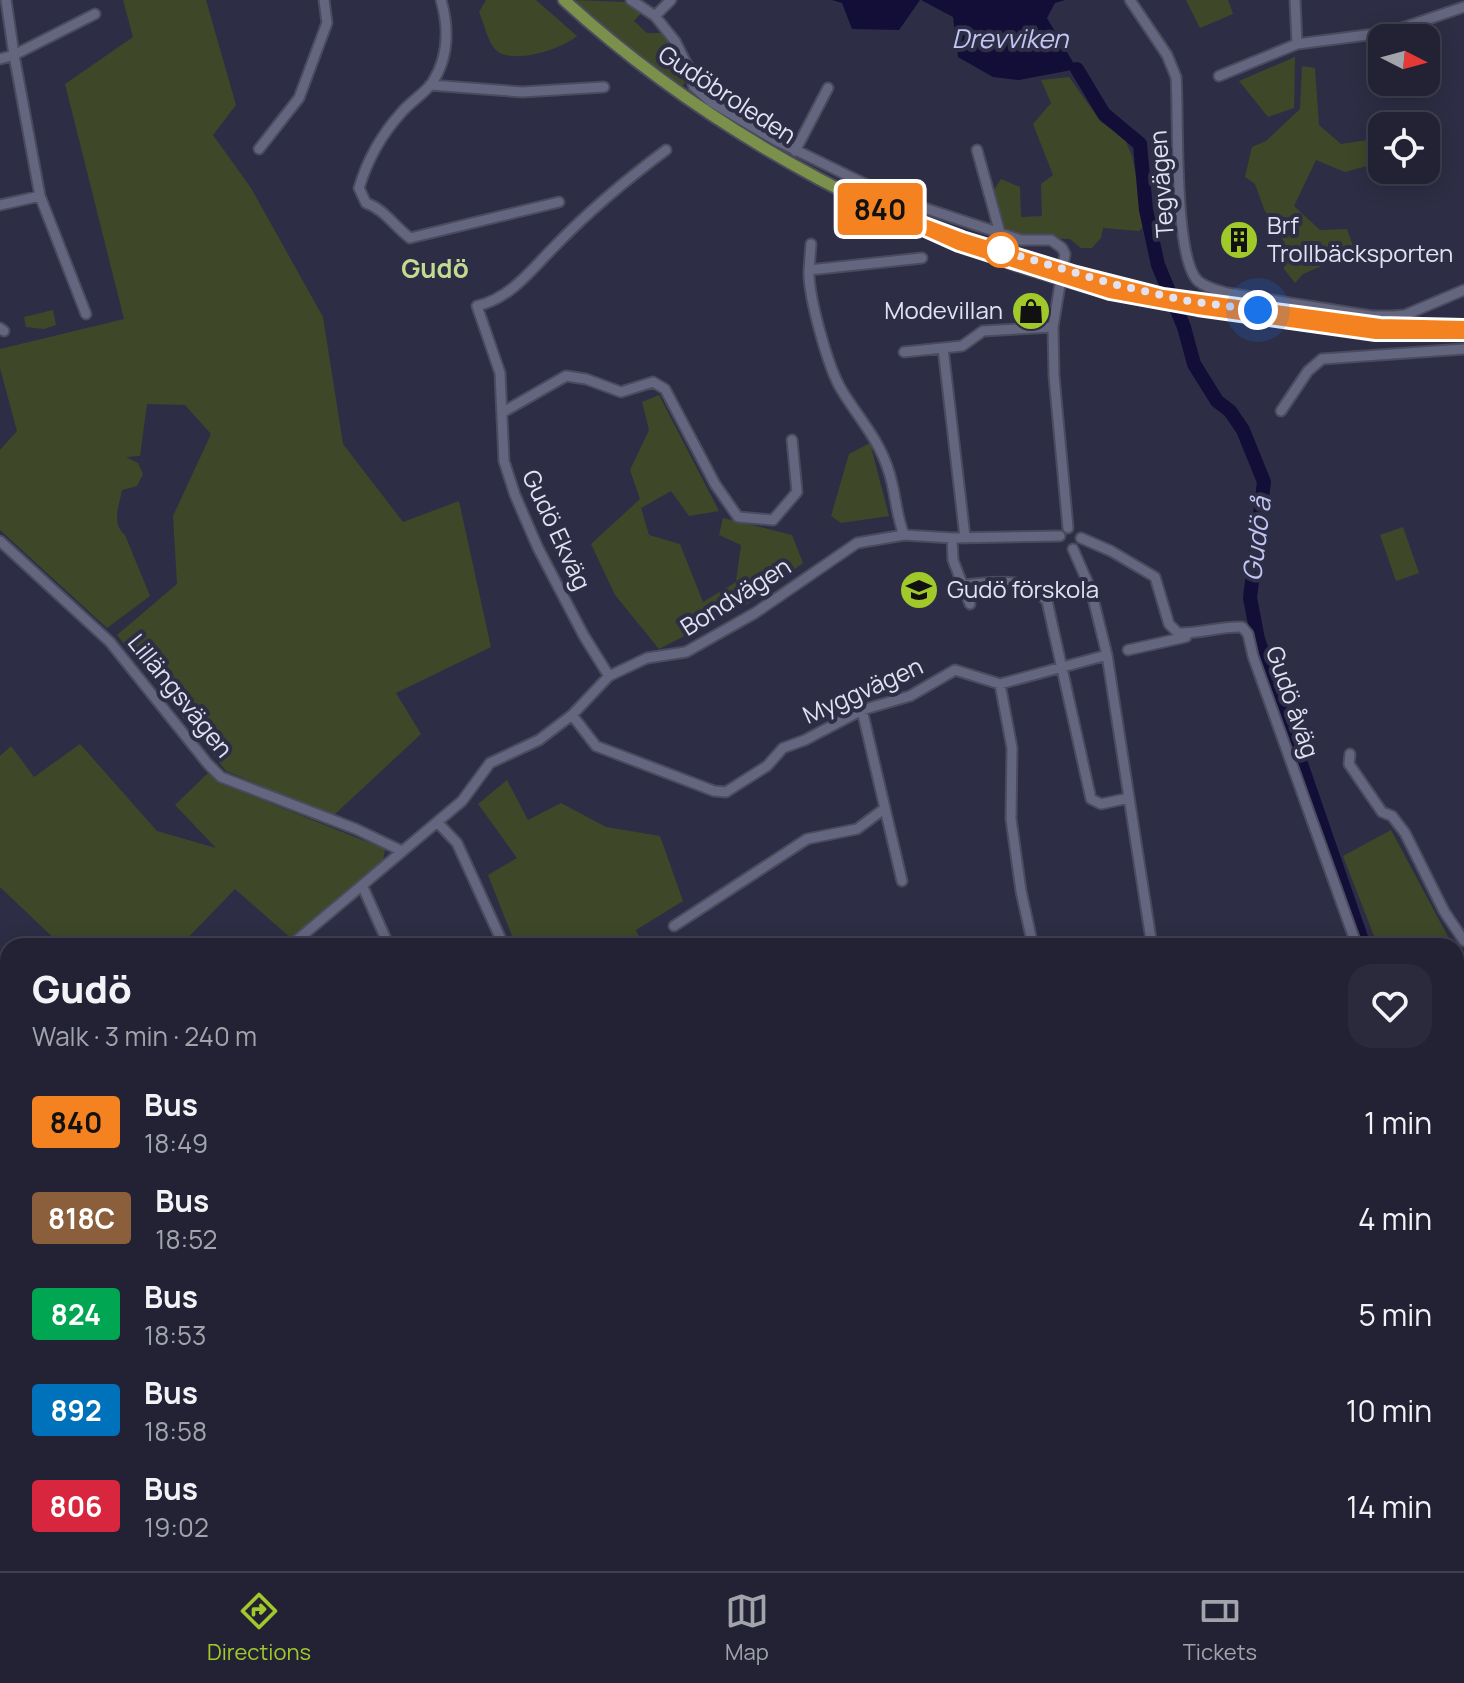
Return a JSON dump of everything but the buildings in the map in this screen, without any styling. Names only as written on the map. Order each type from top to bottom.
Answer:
[{"type":"main road","name":"Gudöbroleden","points":[[564,0],[655,76],[725,124],[797,167],[879,208],[962,239],[1062,274],[1189,304],[1376,333],[1464,333]]},
{"type":"main road","name":"Gudöbroleden","points":[[1189,304],[1380,325],[1464,327]]},
{"type":"street","points":[[6,0],[40,196],[86,314]]},
{"type":"street","points":[[259,149],[299,98],[327,23],[324,0]]},
{"type":"street","points":[[441,0],[448,25],[443,61],[430,85],[400,113],[364,171],[359,188],[366,203],[376,206],[410,238],[559,202]]},
{"type":"street","points":[[631,0],[655,16],[675,41],[694,87],[711,102],[795,151],[894,198],[1021,240],[1051,240],[1062,248],[1065,254],[1053,327],[1068,528],[1060,536],[1065,547],[1073,549]]},
{"type":"street","points":[[655,16],[671,0]]},
{"type":"street","name":"Tegvägen","points":[[1130,0],[1167,55],[1176,77],[1183,232],[1188,261],[1197,279],[1211,289],[1227,293],[1372,316],[1405,315],[1464,290]]},
{"type":"street","points":[[1295,0],[1297,44]]},
{"type":"street","points":[[1219,76],[1297,44],[1390,32],[1464,7]]},
{"type":"street","points":[[0,59],[95,14]]},
{"type":"street","points":[[430,85],[522,92],[604,87]]},
{"type":"street","points":[[795,151],[828,88]]},
{"type":"street","name":"Gudö Ekväg","points":[[609,676],[584,636],[538,548],[505,469],[500,373],[477,306],[491,302],[530,274],[554,246],[666,150]]},
{"type":"street","points":[[977,150],[1000,233]]},
{"type":"street","points":[[0,205],[40,196]]},
{"type":"street","points":[[811,244],[808,288],[840,387],[872,433],[889,470],[896,515],[904,535]]},
{"type":"street","points":[[809,270],[922,258]]},
{"type":"street","points":[[904,352],[962,346],[983,331],[1053,327]]},
{"type":"street","points":[[943,348],[965,537]]},
{"type":"street","points":[[1281,411],[1307,373],[1322,359],[1464,349]]},
{"type":"street","points":[[503,412],[566,376],[586,379],[621,392],[653,382],[665,389],[715,484],[738,517],[773,520],[797,492],[792,440]]},
{"type":"street","points":[[1068,528],[1076,529],[1081,538],[1111,551],[1155,577],[1169,624],[1178,633],[1197,634]]},
{"type":"street","name":"Bondvägen","points":[[299,938],[462,801],[490,763],[539,740],[572,715],[609,676],[647,658],[686,652],[755,613],[857,543],[904,535],[952,538],[1060,536]]},
{"type":"street","points":[[952,538],[953,560],[970,604]]},
{"type":"street","points":[[1073,549],[1081,538]]},
{"type":"street","name":"Lillängsvägen","points":[[0,541],[110,642],[221,777],[356,829],[402,851]]},
{"type":"street","points":[[1073,549],[1091,590],[1107,655],[1151,938]]},
{"type":"street","points":[[962,585],[1016,581],[1036,588],[1047,601],[1091,799],[1101,804],[1129,798]]},
{"type":"street","name":"Gudö åväg","points":[[1197,634],[1225,626],[1242,627],[1248,634],[1253,656],[1354,938]]},
{"type":"street","points":[[1128,650],[1197,634]]},
{"type":"street","points":[[1031,938],[1011,819],[1012,748],[1000,684],[1107,655]]},
{"type":"street","name":"Myggvägen","points":[[572,715],[596,746],[714,791],[726,792],[767,766],[783,748],[862,710],[910,696],[955,670],[1000,684]]},
{"type":"street","points":[[862,710],[902,881]]},
{"type":"street","points":[[1350,754],[1349,764],[1382,812],[1392,816],[1405,833],[1444,911],[1462,938]]},
{"type":"street","points":[[674,926],[805,840],[857,829],[884,809]]},
{"type":"street","points":[[438,823],[457,843],[500,938]]},
{"type":"street","points":[[362,885],[385,938]]},
{"type":"green space","points":[[123,0],[206,0],[236,105],[213,135],[251,188],[323,317],[343,444],[403,522],[459,501],[491,647],[396,693],[421,734],[333,816],[226,771],[117,635],[177,584],[173,516],[211,434],[185,405],[147,404],[140,456],[126,457],[138,463],[143,474],[137,486],[122,490],[117,520],[150,596],[107,628],[0,530],[0,450],[17,431],[0,368],[0,349],[124,319],[65,84],[133,37]]},
{"type":"green space","points":[[486,0],[536,0],[577,36],[536,54],[511,56],[501,53],[487,36],[479,12]]},
{"type":"green space","points":[[572,0],[626,2],[642,12],[634,21],[647,33],[661,33],[680,57],[688,80],[682,86],[620,41]]},
{"type":"green space","points":[[1186,0],[1228,0],[1233,14],[1200,28]]},
{"type":"green space","points":[[1295,57],[1294,108],[1268,117],[1239,81]]},
{"type":"green space","points":[[1302,66],[1315,68],[1319,125],[1341,144],[1368,140],[1368,166],[1345,172],[1316,160],[1294,206],[1320,230],[1347,229],[1355,252],[1303,274],[1295,283],[1284,269],[1284,242],[1264,209],[1255,184],[1245,177],[1252,147],[1266,141],[1300,109]]},
{"type":"green space","points":[[1069,77],[1101,122],[1124,137],[1132,156],[1146,224],[1139,231],[1103,228],[1101,238],[1092,248],[1081,248],[1070,239],[1024,237],[1004,229],[993,192],[1001,179],[1020,187],[1021,217],[1042,216],[1041,184],[1053,175],[1033,124],[1051,103],[1041,80]]},
{"type":"green space","points":[[53,310],[56,325],[44,329],[26,327],[24,317]]},
{"type":"green space","points":[[659,395],[719,511],[689,516],[671,491],[641,508],[649,535],[680,544],[703,602],[736,582],[741,545],[719,535],[723,518],[792,535],[803,563],[751,602],[659,649],[615,595],[591,544],[640,499],[630,470],[649,430],[642,402]]},
{"type":"green space","points":[[870,443],[889,516],[841,523],[831,516],[849,454]]},
{"type":"green space","points":[[1403,527],[1419,573],[1396,581],[1380,535]]},
{"type":"green space","points":[[80,744],[157,831],[216,848],[175,805],[208,773],[222,784],[385,849],[383,861],[293,938],[235,889],[188,938],[54,938],[0,887],[0,756],[11,746],[34,777]]},
{"type":"green space","points":[[507,780],[528,820],[561,803],[606,827],[660,836],[683,901],[636,930],[640,938],[513,938],[488,875],[517,858],[478,804]]},
{"type":"green space","points":[[1391,830],[1449,938],[1375,938],[1343,856]]},
{"type":"water","name":"Drevviken","points":[[832,0],[920,0],[899,30],[852,29],[842,3]]},
{"type":"water","name":"Drevviken","points":[[921,0],[1065,0],[1055,3],[1047,18],[1077,69],[1019,80],[993,77],[958,57],[953,17]]},
{"type":"waterway","name":"Gudö å","points":[[1077,69],[1104,114],[1140,144],[1146,210],[1158,265],[1184,327],[1194,364],[1217,401],[1230,411],[1243,430],[1264,482],[1250,598],[1258,639],[1361,938]]},
{"type":"bus line","name":"840","points":[[1464,327],[1380,325],[1163,296],[1076,274],[962,239],[879,208],[959,244],[1110,292],[1198,308],[1376,333],[1464,333]]},
{"type":"place","name":"Brf Trollbäcksporten","points":[[1239,240]]},
{"type":"place","name":"Modevillan","points":[[1031,311]]},
{"type":"place","name":"Gudö förskola","points":[[919,590]]},
{"type":"district","name":"Gudö","points":[[435,269]]},
{"type":"route","points":[[1001,250],[990,247],[1076,274],[1163,296],[1258,310]]}]
